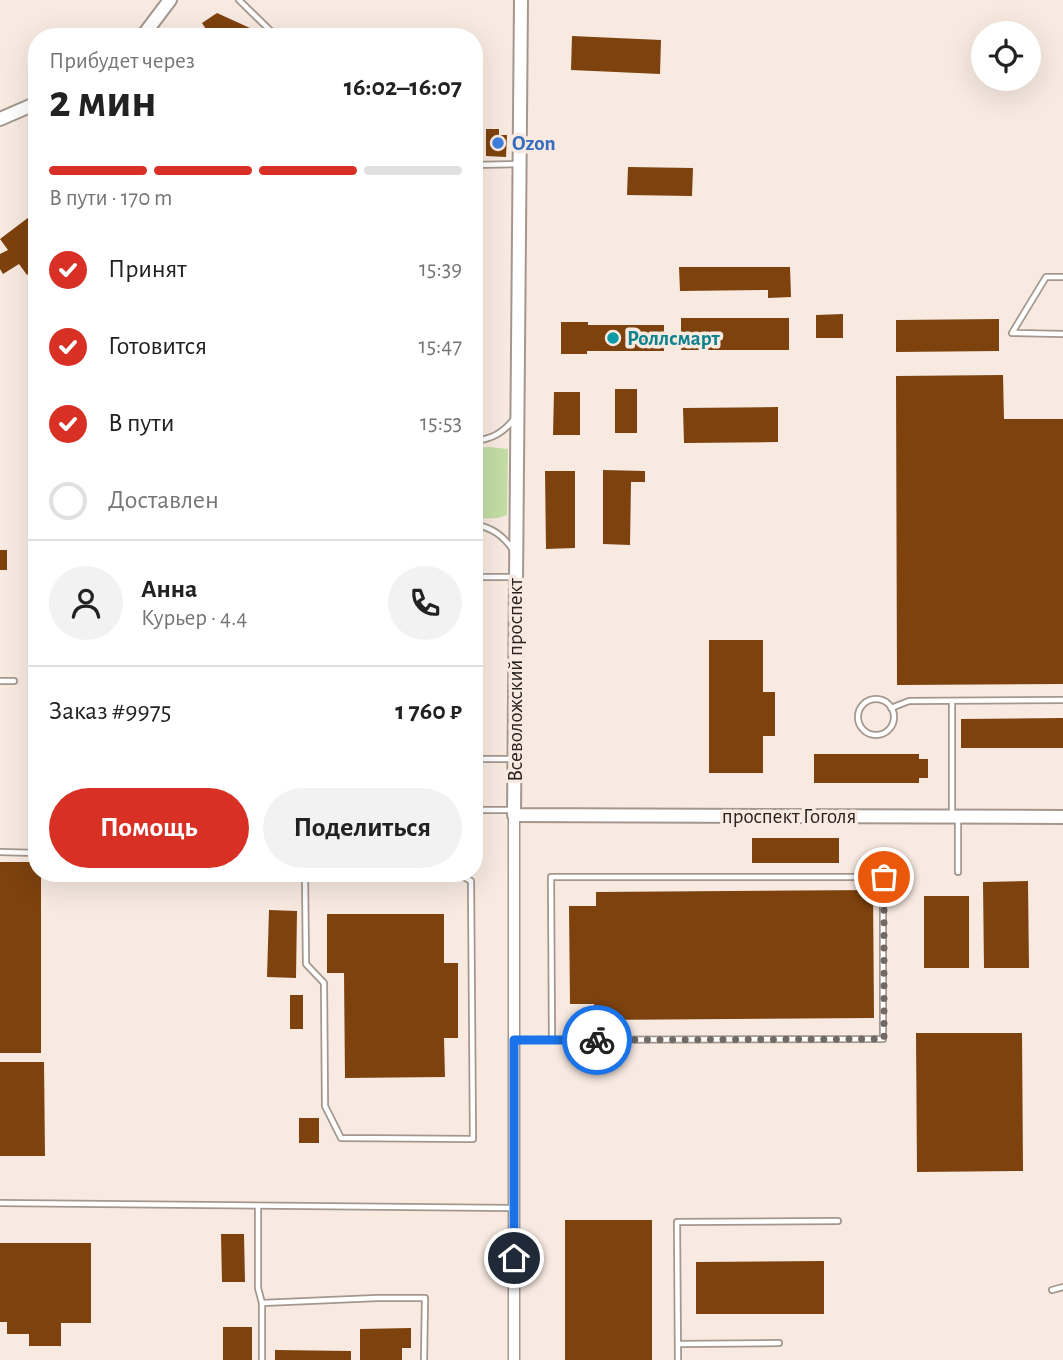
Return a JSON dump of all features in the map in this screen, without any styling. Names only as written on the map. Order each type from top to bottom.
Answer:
[{"type":"street","points":[[149,28],[170,0]]},
{"type":"street","name":"Всеволожский проспект","points":[[514,1360],[514,759],[521,0]]},
{"type":"street","points":[[0,119],[28,107]]},
{"type":"street","name":"проспект Гоголя","points":[[514,812],[1063,817]]},
{"type":"lane","points":[[239,0],[268,28]]},
{"type":"lane","points":[[483,165],[520,164]]},
{"type":"lane","points":[[1063,277],[1046,277],[1012,333],[1063,334]]},
{"type":"lane","points":[[483,439],[506,429],[517,415]]},
{"type":"lane","points":[[483,526],[497,532],[516,555]]},
{"type":"lane","points":[[483,577],[516,577]]},
{"type":"lane","points":[[0,681],[14,681]]},
{"type":"lane","points":[[880,700],[891,708],[893,722],[885,733],[872,735],[861,727],[858,713],[866,702],[880,700]]},
{"type":"lane","points":[[891,708],[909,701],[1063,700]]},
{"type":"lane","points":[[952,701],[958,872]]},
{"type":"lane","points":[[483,759],[514,759]]},
{"type":"lane","points":[[483,810],[514,812]]},
{"type":"lane","points":[[0,852],[28,853]]},
{"type":"lane","points":[[514,1040],[552,1040],[884,1039],[884,877],[551,877],[552,1040]]},
{"type":"lane","points":[[305,882],[306,964],[324,983],[325,1106],[341,1138],[473,1139],[471,882]]},
{"type":"lane","points":[[0,1203],[514,1208]]},
{"type":"lane","points":[[258,1206],[258,1287],[262,1303],[262,1360]]},
{"type":"lane","points":[[678,1360],[677,1222],[838,1221]]},
{"type":"lane","points":[[1052,1290],[1063,1287]]},
{"type":"lane","points":[[262,1303],[425,1298],[424,1360]]},
{"type":"lane","points":[[678,1344],[779,1343]]},
{"type":"green space","points":[[483,447],[508,449],[507,515],[498,518],[483,519]]},
{"type":"building","points":[[217,13],[250,28],[205,28],[202,23]]},
{"type":"building","points":[[572,36],[661,40],[660,74],[571,70]]},
{"type":"building","points":[[486,129],[499,129],[499,135],[507,135],[506,157],[486,156]]},
{"type":"building","points":[[628,167],[693,168],[692,196],[627,195]]},
{"type":"building","points":[[28,218],[27,275],[19,264],[3,274],[0,269],[0,254],[8,250],[0,239]]},
{"type":"building","points":[[679,267],[790,267],[791,297],[768,298],[768,290],[680,291]]},
{"type":"building","points":[[843,314],[843,338],[816,338],[816,315]]},
{"type":"building","points":[[681,318],[789,318],[789,350],[681,350]]},
{"type":"building","points":[[999,319],[999,351],[896,352],[896,320]]},
{"type":"building","name":"Роллсмарт","points":[[561,322],[588,322],[588,325],[664,325],[664,351],[587,351],[587,354],[561,354]]},
{"type":"building","points":[[1003,375],[1004,419],[1063,419],[1063,684],[897,685],[896,376]]},
{"type":"building","points":[[615,389],[637,389],[637,433],[615,433]]},
{"type":"building","points":[[554,392],[580,392],[580,435],[553,435]]},
{"type":"building","points":[[778,407],[778,442],[684,443],[683,408]]},
{"type":"building","points":[[603,470],[645,471],[645,482],[631,482],[630,545],[603,544]]},
{"type":"building","points":[[545,471],[575,471],[575,548],[546,549]]},
{"type":"building","points":[[0,550],[7,550],[7,570],[0,570]]},
{"type":"building","points":[[709,640],[763,640],[763,692],[775,692],[775,736],[763,736],[763,773],[709,773]]},
{"type":"building","points":[[1063,718],[1063,748],[961,748],[961,719]]},
{"type":"building","points":[[814,754],[919,754],[919,759],[928,759],[928,778],[919,778],[919,783],[814,783]]},
{"type":"building","points":[[752,838],[839,838],[839,863],[752,863]]},
{"type":"building","points":[[0,862],[28,862],[28,882],[41,882],[41,1053],[0,1053]]},
{"type":"building","points":[[1028,881],[1029,968],[984,968],[983,882]]},
{"type":"building","points":[[873,890],[874,1018],[594,1020],[594,1004],[570,1004],[569,906],[596,906],[596,892]]},
{"type":"building","points":[[924,896],[969,896],[969,968],[924,968]]},
{"type":"building","points":[[269,910],[297,911],[296,978],[267,977]]},
{"type":"building","points":[[327,914],[444,914],[444,963],[458,963],[458,1038],[444,1038],[445,1077],[345,1078],[344,973],[327,973]]},
{"type":"building","points":[[290,995],[303,995],[303,1029],[290,1029]]},
{"type":"building","points":[[916,1033],[1022,1033],[1023,1171],[917,1172]]},
{"type":"building","points":[[0,1062],[44,1062],[45,1156],[0,1156]]},
{"type":"building","points":[[299,1118],[319,1118],[319,1143],[299,1143]]},
{"type":"building","points":[[565,1220],[652,1220],[652,1360],[565,1360]]},
{"type":"building","points":[[221,1234],[244,1234],[245,1282],[222,1282]]},
{"type":"building","points":[[0,1243],[91,1243],[91,1323],[61,1323],[61,1346],[29,1346],[29,1334],[7,1334],[7,1322],[0,1322]]},
{"type":"building","points":[[824,1261],[824,1314],[696,1314],[696,1262]]},
{"type":"building","points":[[223,1327],[252,1327],[252,1360],[223,1360]]},
{"type":"building","points":[[411,1328],[411,1348],[402,1348],[402,1360],[360,1360],[360,1329]]},
{"type":"building","points":[[275,1350],[351,1351],[351,1360],[275,1360]]},
{"type":"way so far","points":[[597,1040],[884,1039],[884,877]]},
{"type":"place","name":"Ozon","points":[[498,143]]},
{"type":"place","name":"Роллсмарт","points":[[613,338]]},
{"type":"route","points":[[514,1258],[514,1040],[597,1040]]}]
